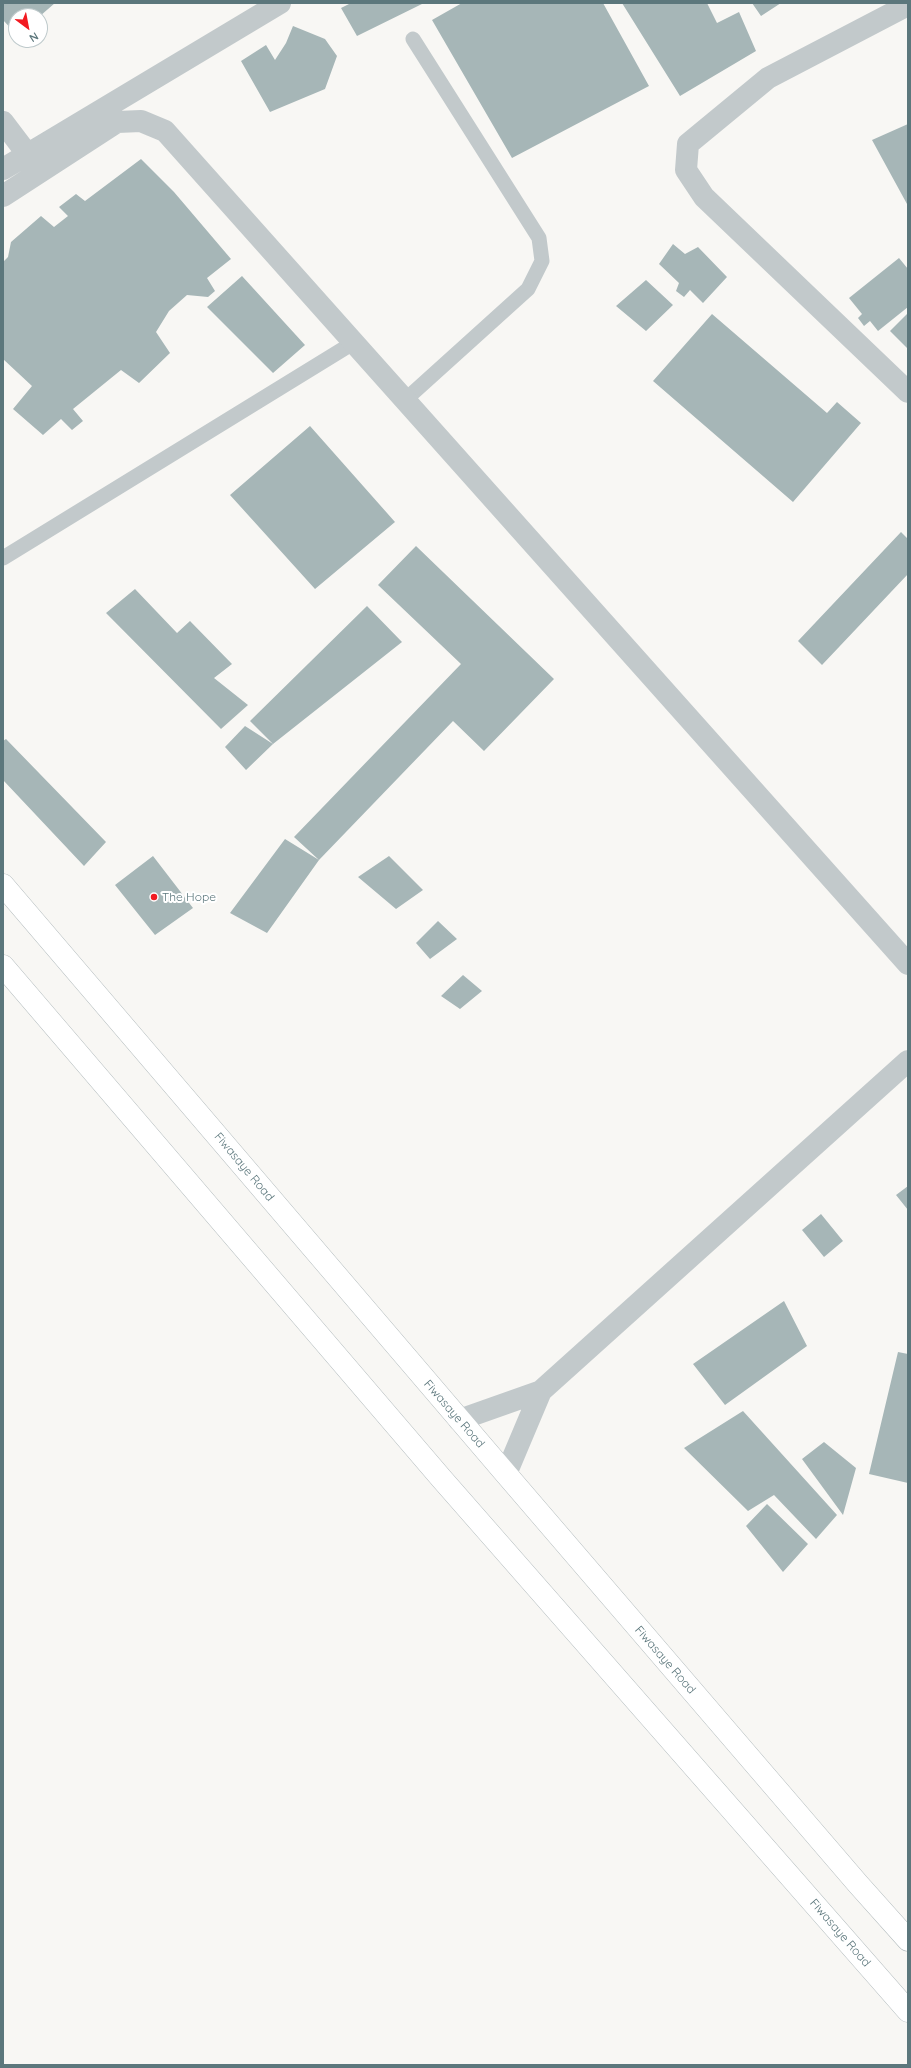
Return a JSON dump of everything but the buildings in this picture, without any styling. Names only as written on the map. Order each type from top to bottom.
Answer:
[{"type":"main road","name":"Fiwasaye Road","points":[[3,885],[459,1420],[847,1872],[908,1940]]},
{"type":"main road","name":"Fiwasaye Road","points":[[3,966],[441,1478],[908,2011]]},
{"type":"street","points":[[3,169],[280,3]]},
{"type":"street","points":[[908,5],[768,78],[688,144],[686,170],[704,197],[908,392]]},
{"type":"street","points":[[3,196],[117,122],[141,121],[166,131],[404,401],[908,964]]},
{"type":"street","points":[[3,122],[28,155]]},
{"type":"street","points":[[459,1420],[541,1391],[908,1061]]},
{"type":"street","points":[[506,1474],[541,1391]]},
{"type":"lane","points":[[404,401],[528,289],[542,261],[539,238],[413,39]]},
{"type":"lane","points":[[3,558],[353,343]]},
{"type":"place","name":"The Hope","points":[[154,897]]}]
